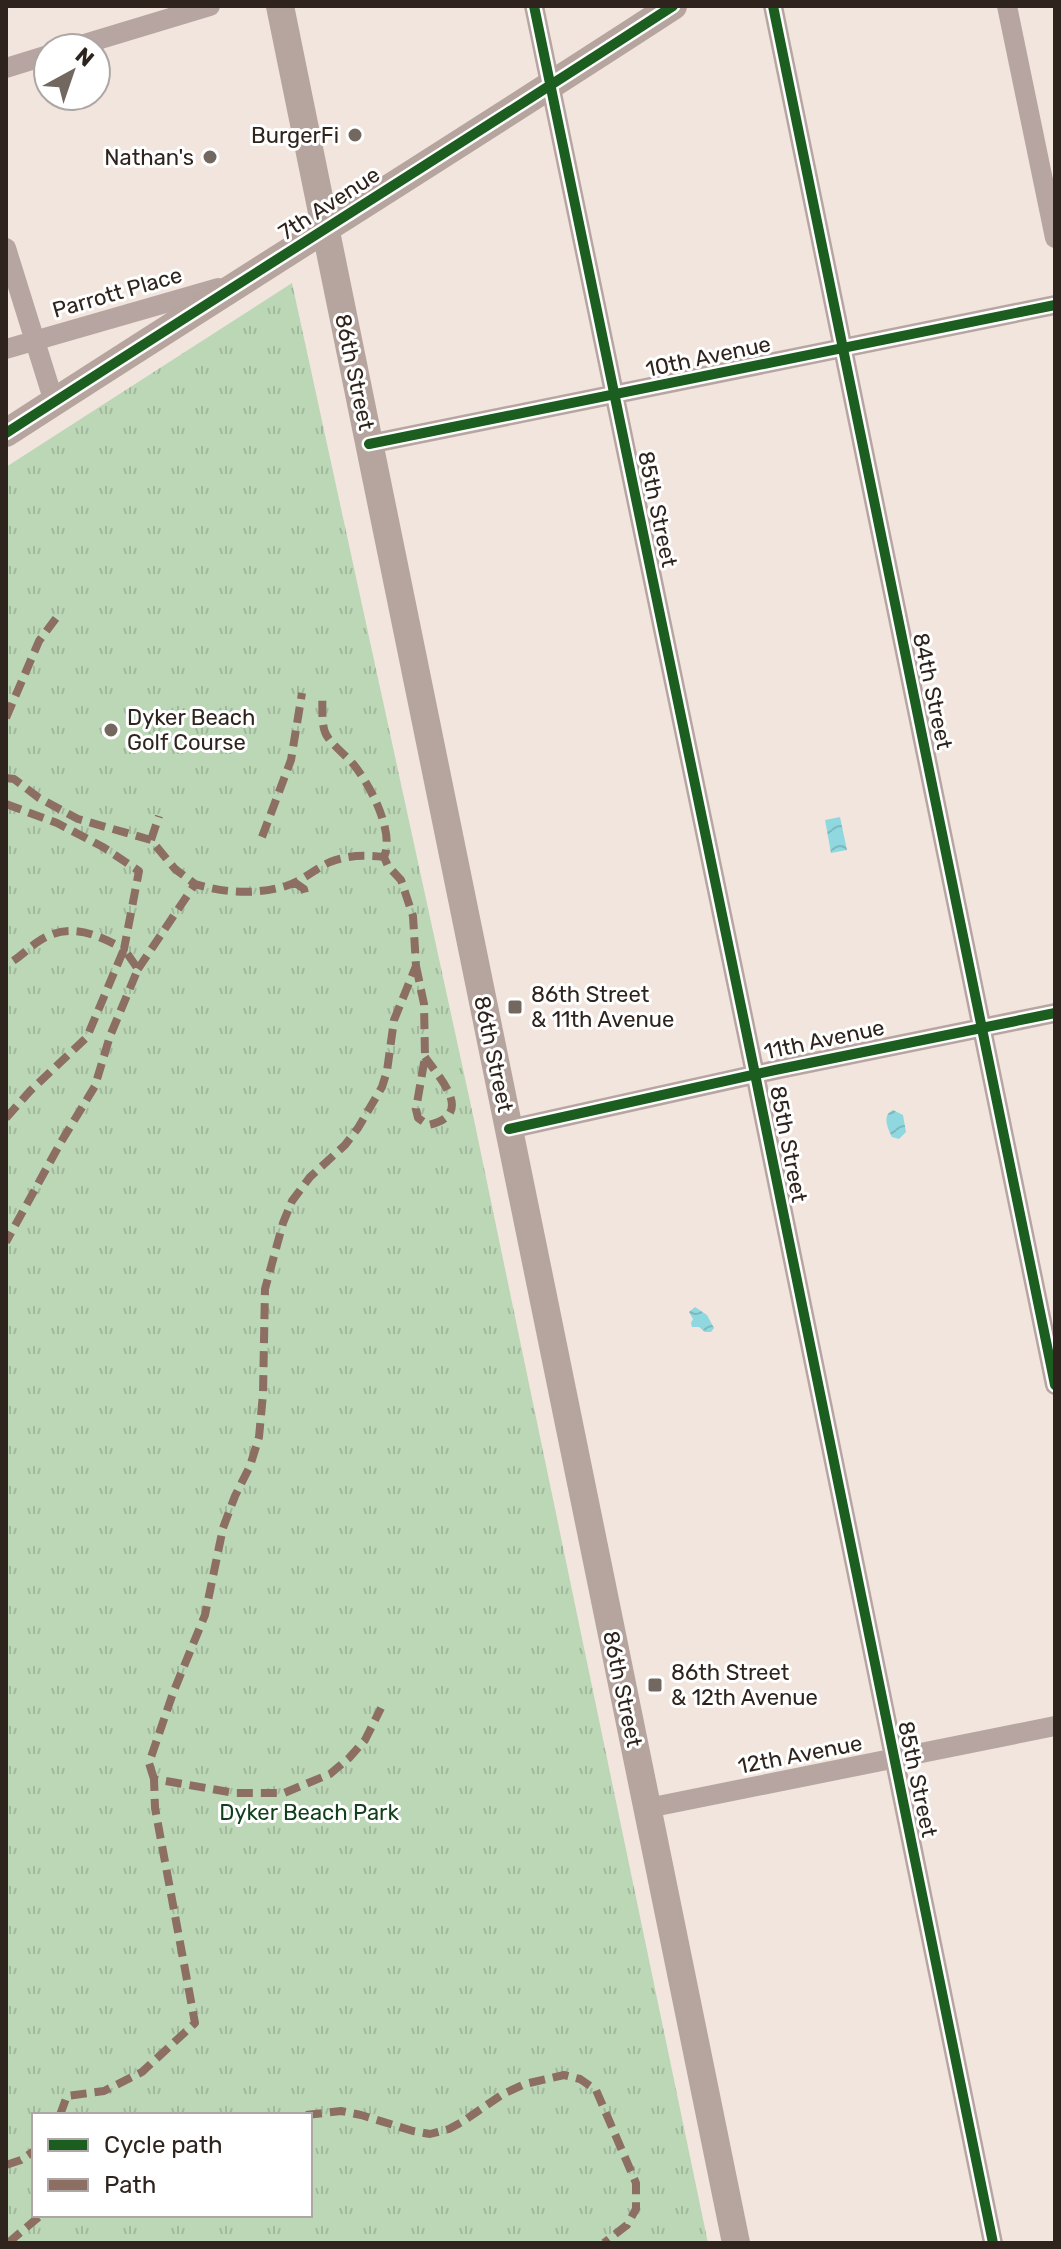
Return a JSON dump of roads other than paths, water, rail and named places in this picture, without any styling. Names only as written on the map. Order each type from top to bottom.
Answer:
[{"type":"main road","name":"86th Street","points":[[280,6],[736,2243]]},
{"type":"main road","name":"7th Avenue","points":[[6,433],[673,6]]},
{"type":"street","points":[[112,36],[210,6]]},
{"type":"street","name":"85th Street","points":[[534,6],[993,2243]]},
{"type":"street","name":"84th Street","points":[[773,6],[1055,1385]]},
{"type":"street","points":[[1007,6],[1055,238]]},
{"type":"street","points":[[6,68],[32,60]]},
{"type":"street","points":[[6,248],[54,402]]},
{"type":"street","name":"Parrott Place","points":[[6,349],[242,282]]},
{"type":"street","name":"10th Avenue","points":[[369,444],[1055,305]]},
{"type":"street","name":"11th Avenue","points":[[509,1129],[755,1074],[1055,1013]]},
{"type":"street","name":"12th Avenue","points":[[648,1808],[1055,1726]]},
{"type":"water","points":[[840,817],[847,850],[831,853],[825,820]]},
{"type":"water","points":[[893,1110],[903,1115],[906,1132],[899,1139],[892,1137],[887,1125],[888,1115]]},
{"type":"water","points":[[695,1307],[707,1315],[714,1328],[711,1332],[692,1327],[693,1319],[689,1312]]},
{"type":"place","name":"BurgerFi","points":[[355,135]]},
{"type":"place","name":"Nathan's","points":[[210,157]]},
{"type":"place","name":"Dyker Beach Golf Course","points":[[111,730]]},
{"type":"place","name":"86th Street & 11th Avenue","points":[[515,1007]]},
{"type":"place","name":"86th Street & 12th Avenue","points":[[655,1685]]},
{"type":"park label","name":"Dyker Beach Park","points":[[309,1812]]}]
